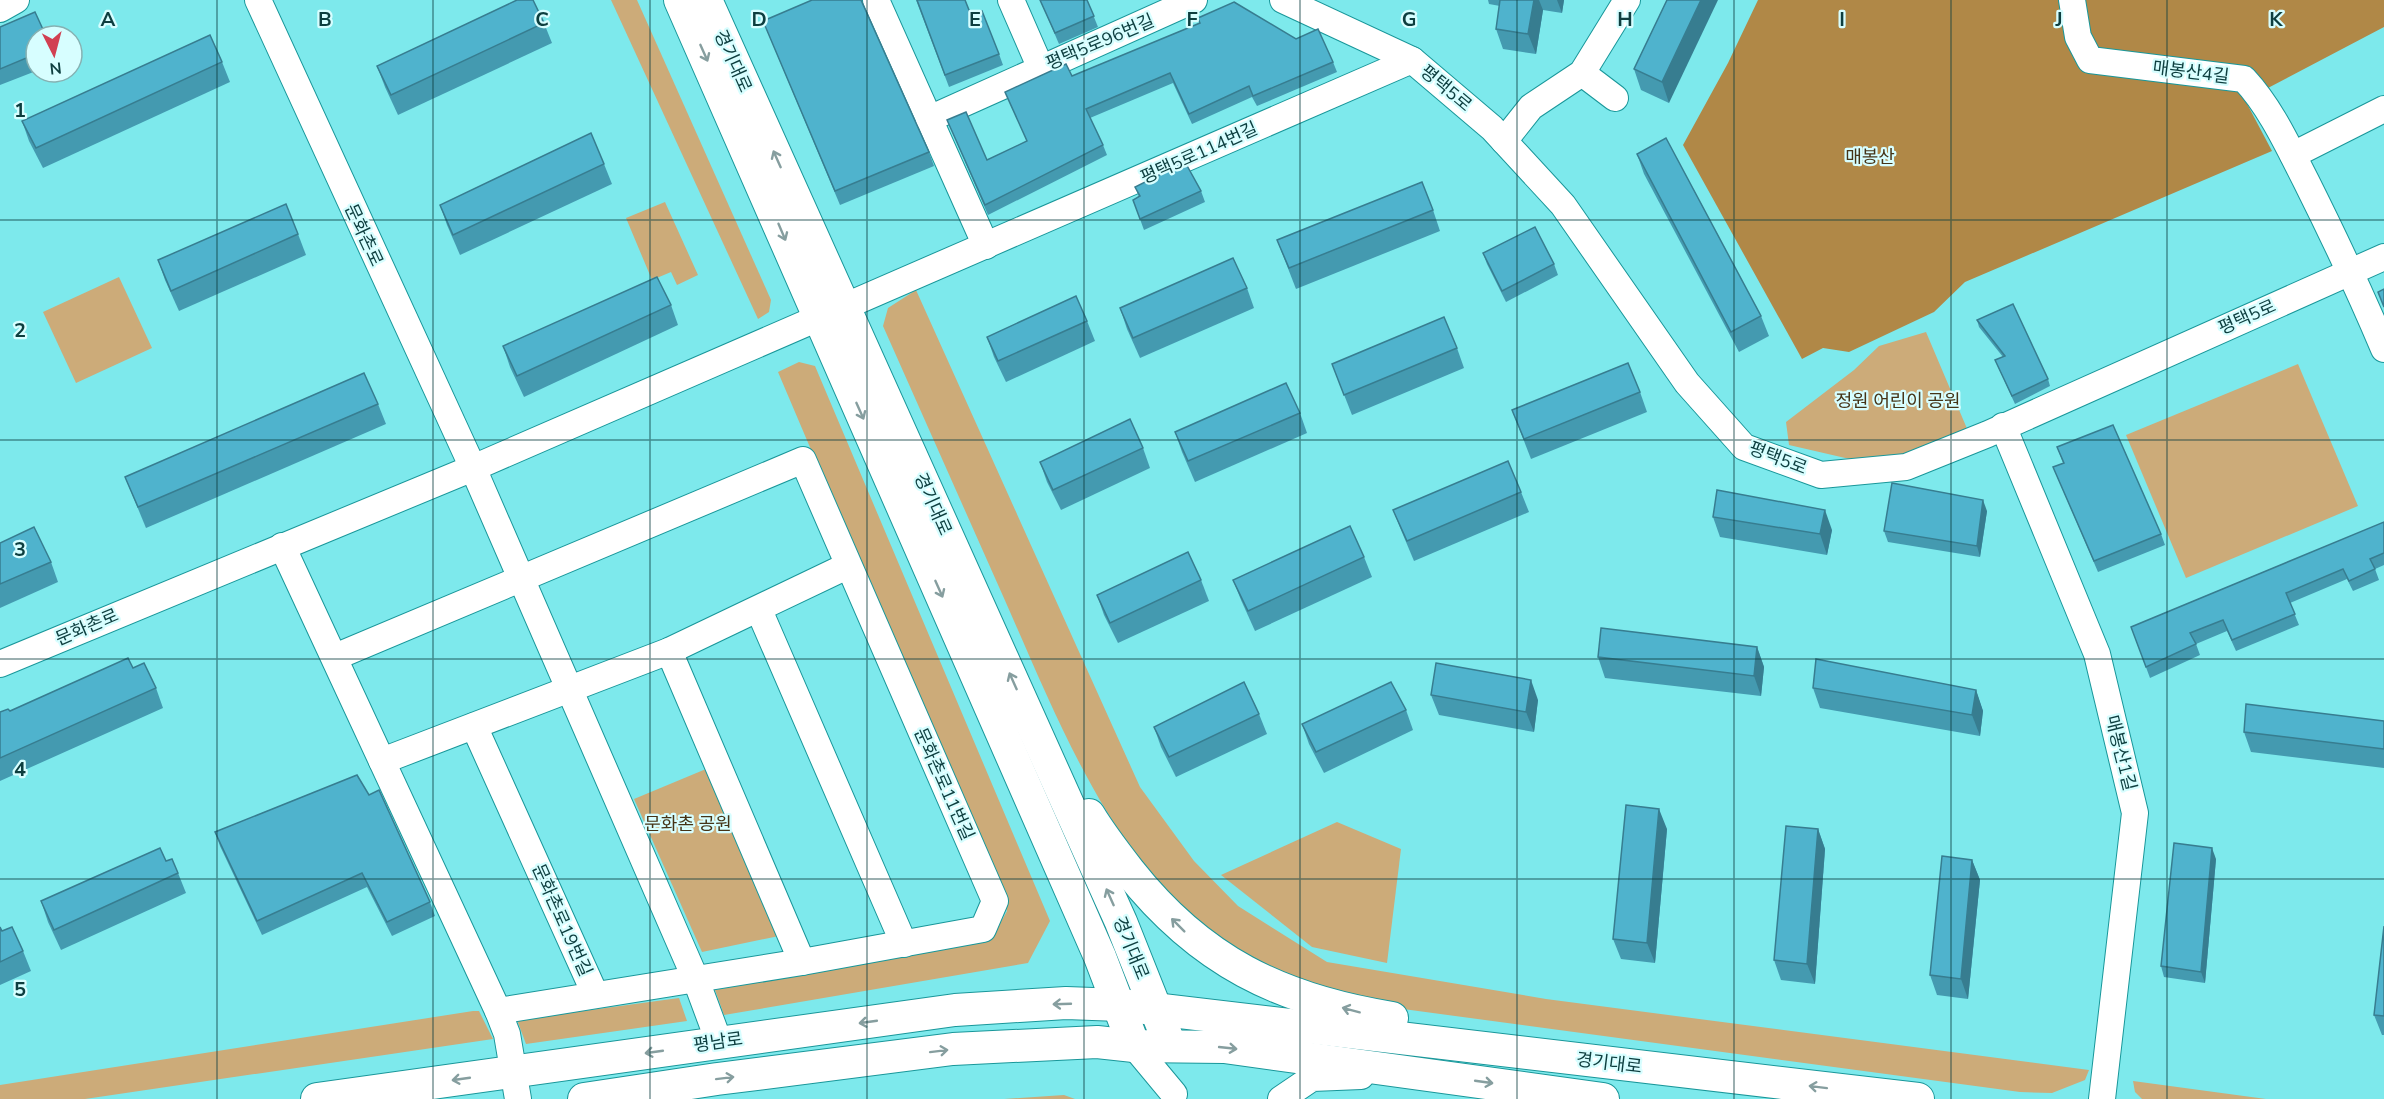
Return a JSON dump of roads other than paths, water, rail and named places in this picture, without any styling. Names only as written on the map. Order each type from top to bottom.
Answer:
[{"type":"main road","name":"경기대로","points":[[680,0],[1032,723],[1121,921],[1170,1045]]},
{"type":"main road","name":"경기대로","points":[[706,0],[832,313],[1120,1005],[1134,1046],[1224,1047],[1603,1099]]},
{"type":"main road","points":[[1032,723],[1098,831],[1149,896],[1192,938],[1235,968],[1296,995],[1363,1014],[1422,1023],[1487,1048]]},
{"type":"main road","name":"평남로","points":[[317,1099],[515,1086],[719,1042],[955,1010],[1066,1003],[1120,1005]]},
{"type":"main road","name":"경기대로","points":[[1120,1005],[1918,1099]]},
{"type":"main road","name":"평남로","points":[[584,1099],[717,1079],[953,1049],[1097,1042],[1134,1046]]},
{"type":"street","points":[[0,9],[16,0]]},
{"type":"street","name":"문화촌로","points":[[258,0],[473,468]]},
{"type":"street","points":[[876,0],[986,246]]},
{"type":"street","name":"평택5로96번길","points":[[1011,0],[1042,71],[1194,0]]},
{"type":"street","name":"평택5로","points":[[1283,0],[1412,60],[1504,141],[1563,205],[1686,383],[1744,447],[1821,475],[1906,467],[2384,257]]},
{"type":"street","points":[[1504,141],[1531,107],[1582,74],[1627,0]]},
{"type":"street","name":"매봉산4길","points":[[2071,0],[2078,37],[2090,60],[2244,79],[2256,92],[2293,155]]},
{"type":"street","name":"평택5로114번길","points":[[832,313],[1412,60]]},
{"type":"street","points":[[929,119],[1042,71]]},
{"type":"street","points":[[1582,74],[1615,98]]},
{"type":"street","points":[[2384,109],[2293,155],[2351,271],[2384,349]]},
{"type":"street","name":"문화촌로","points":[[0,664],[473,468],[832,313]]},
{"type":"street","name":"매봉산1길","points":[[2002,426],[2097,654],[2135,813],[2102,1099]]},
{"type":"street","name":"문화촌로11번길","points":[[522,580],[803,460],[847,566],[995,901],[983,929],[802,963],[595,994]]},
{"type":"street","points":[[473,468],[696,980],[719,1042]]},
{"type":"street","points":[[282,546],[336,657],[498,1011],[507,1034],[515,1086]]},
{"type":"street","points":[[382,761],[669,651],[847,566]]},
{"type":"street","points":[[336,657],[522,580]]},
{"type":"street","points":[[759,610],[904,944]]},
{"type":"street","points":[[669,651],[802,963]]},
{"type":"street","name":"문화촌로19번길","points":[[474,726],[595,994],[498,1011]]},
{"type":"street","points":[[1170,1045],[1175,1097]]},
{"type":"street","points":[[1134,1046],[1175,1097]]},
{"type":"street","points":[[1281,1099],[1312,1078],[1440,1077]]},
{"type":"park label","name":"매봉산","points":[[1870,157]]},
{"type":"park label","name":"정원 어린이 공원","points":[[1898,401]]},
{"type":"park label","name":"문화촌 공원","points":[[688,824]]}]
